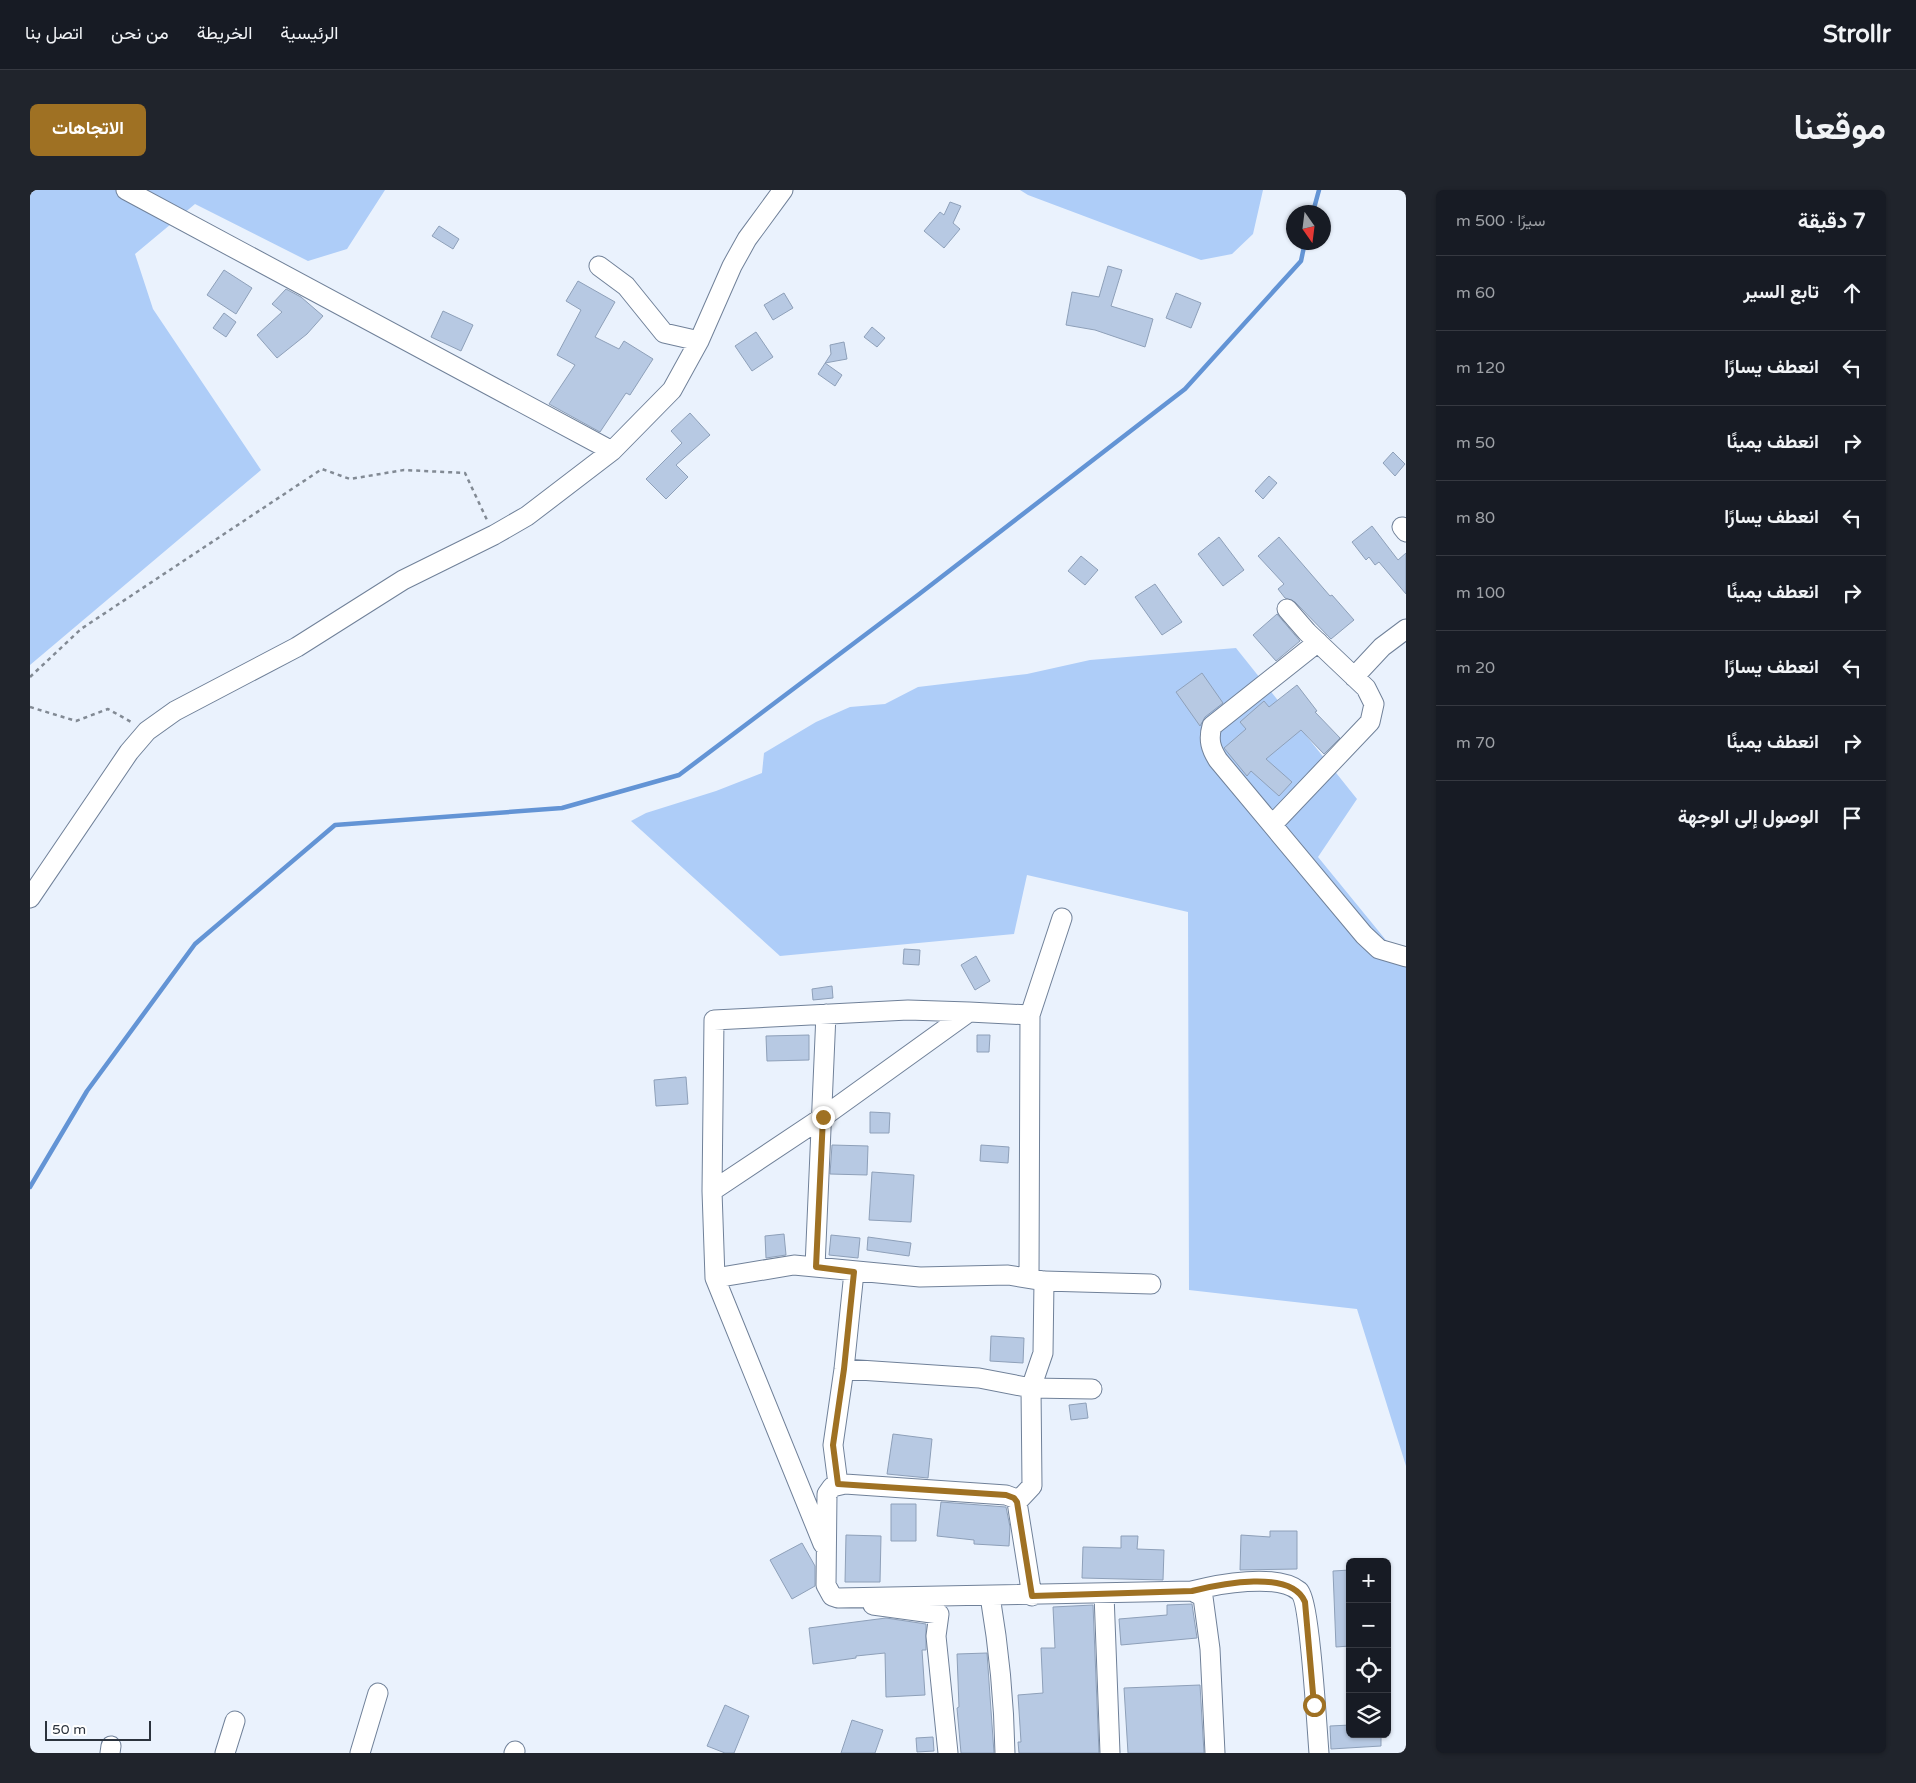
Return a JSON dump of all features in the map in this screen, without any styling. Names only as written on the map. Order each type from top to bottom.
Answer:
[{"type":"street","points":[[126,190],[612,451]]},
{"type":"street","points":[[30,898],[129,752],[148,731],[195,700],[297,647],[403,580],[494,535],[527,516],[612,451],[672,390],[699,341],[732,266],[747,240],[783,190]]},
{"type":"street","points":[[599,266],[626,286],[664,333],[699,341]]},
{"type":"street","points":[[1273,824],[1370,722],[1374,704],[1366,688],[1318,642],[1287,608]]},
{"type":"street","points":[[1354,677],[1382,646],[1406,629]]},
{"type":"street","points":[[1318,642],[1212,726],[1210,736],[1211,749],[1218,760],[1364,934],[1379,949],[1406,957]]},
{"type":"street","points":[[1017,1502],[1032,1486],[1031,1388],[1043,1353],[1037,1280],[1030,1015],[1062,918]]},
{"type":"street","points":[[827,1553],[715,1278],[712,1191],[714,1020],[908,1010],[1030,1015]]},
{"type":"street","points":[[712,1191],[823,1117],[969,1012]]},
{"type":"street","points":[[816,1267],[826,1014]]},
{"type":"street","points":[[715,1278],[794,1265],[920,1277],[1008,1275],[1037,1280],[1150,1284]]},
{"type":"street","points":[[838,1484],[833,1445],[844,1369],[854,1272]]},
{"type":"street","points":[[844,1369],[979,1378],[1031,1388],[1092,1389]]},
{"type":"street","points":[[948,1753],[936,1636],[939,1614],[898,1610],[832,1596],[826,1585],[828,1494],[832,1487],[838,1484],[1006,1495],[1014,1498],[1017,1502],[1032,1596]]},
{"type":"street","points":[[844,1598],[1104,1594],[1192,1591],[1212,1586],[1276,1582],[1289,1585],[1301,1592],[1305,1602],[1319,1753]]},
{"type":"street","points":[[1192,1591],[1203,1597],[1206,1616],[1216,1753]]},
{"type":"street","points":[[1104,1594],[1110,1753]]},
{"type":"street","points":[[990,1596],[1003,1684],[1005,1753]]},
{"type":"street","points":[[360,1753],[378,1693]]},
{"type":"street","points":[[225,1753],[235,1721]]},
{"type":"path","points":[[30,677],[81,629],[322,469],[350,479],[404,470],[465,473],[494,535]]},
{"type":"path","points":[[30,707],[76,721],[108,709],[148,731]]},
{"type":"shaded area","points":[[30,190],[385,190],[347,249],[308,261],[195,204],[135,254],[153,309],[261,470],[30,665]]},
{"type":"shaded area","points":[[1020,190],[1263,190],[1253,234],[1232,254],[1201,260],[1028,195]]},
{"type":"shaded area","points":[[1236,648],[1357,799],[1318,857],[1403,961],[1406,962],[1406,1466],[1357,1309],[1189,1290],[1188,912],[1027,875],[1014,934],[780,956],[631,821],[646,813],[716,791],[762,773],[764,753],[816,722],[850,707],[885,704],[918,687],[1027,674],[1090,660]]},
{"type":"building","points":[[950,202],[961,206],[953,223],[960,229],[944,248],[924,231],[940,212],[944,215]]},
{"type":"building","points":[[439,226],[459,239],[453,249],[432,236]]},
{"type":"building","points":[[1108,266],[1122,270],[1111,306],[1153,319],[1145,347],[1095,330],[1066,325],[1072,292],[1099,297]]},
{"type":"building","points":[[224,270],[252,288],[236,314],[207,295]]},
{"type":"building","points":[[578,281],[615,302],[595,337],[619,349],[624,341],[653,359],[630,395],[626,393],[600,432],[549,404],[575,365],[557,355],[581,310],[566,301]]},
{"type":"building","points":[[286,289],[301,297],[323,316],[307,334],[277,358],[257,335],[282,312],[272,304]]},
{"type":"building","points":[[784,293],[793,308],[773,320],[764,305]]},
{"type":"building","points":[[1176,293],[1201,303],[1191,328],[1166,318]]},
{"type":"building","points":[[443,311],[473,325],[461,351],[431,337]]},
{"type":"building","points":[[224,313],[236,322],[226,337],[213,328]]},
{"type":"building","points":[[872,327],[885,338],[877,347],[864,337]]},
{"type":"building","points":[[756,332],[773,357],[752,371],[735,346]]},
{"type":"building","points":[[844,342],[847,359],[825,363],[831,354],[830,345]]},
{"type":"building","points":[[825,363],[842,375],[835,386],[818,374]]},
{"type":"building","points":[[690,413],[710,435],[676,465],[688,477],[666,499],[646,479],[682,443],[671,431]]},
{"type":"building","points":[[1393,452],[1405,464],[1395,476],[1383,463]]},
{"type":"building","points":[[1269,476],[1277,483],[1263,499],[1255,491]]},
{"type":"building","points":[[1372,526],[1398,560],[1406,553],[1406,594],[1379,562],[1375,565],[1369,557],[1366,560],[1352,542]]},
{"type":"building","points":[[1219,537],[1244,570],[1223,586],[1198,554]]},
{"type":"building","points":[[1279,537],[1330,596],[1332,595],[1354,620],[1331,639],[1295,602],[1285,598],[1278,589],[1284,584],[1258,556]]},
{"type":"building","points":[[1081,556],[1098,570],[1085,585],[1068,571]]},
{"type":"building","points":[[1155,584],[1182,622],[1162,635],[1135,597]]},
{"type":"building","points":[[1277,614],[1300,641],[1276,661],[1253,635]]},
{"type":"building","points":[[1202,673],[1223,703],[1205,717],[1200,726],[1176,692]]},
{"type":"building","points":[[1297,685],[1317,711],[1315,712],[1340,738],[1324,754],[1301,730],[1266,759],[1292,782],[1279,796],[1251,771],[1247,776],[1224,748],[1246,729],[1240,722],[1264,701],[1269,707]]},
{"type":"building","points":[[904,949],[920,950],[919,965],[903,964]]},
{"type":"building","points":[[976,956],[990,981],[975,990],[961,965]]},
{"type":"building","points":[[832,986],[833,998],[813,1000],[812,989]]},
{"type":"building","points":[[809,1035],[809,1060],[767,1061],[766,1036]]},
{"type":"building","points":[[977,1035],[990,1035],[989,1052],[977,1052]]},
{"type":"building","points":[[686,1077],[688,1104],[656,1106],[654,1080]]},
{"type":"building","points":[[870,1112],[890,1113],[889,1133],[870,1133]]},
{"type":"building","points":[[832,1145],[868,1146],[867,1175],[830,1174]]},
{"type":"building","points":[[981,1145],[1009,1147],[1008,1163],[980,1161]]},
{"type":"building","points":[[872,1172],[914,1175],[911,1222],[869,1220]]},
{"type":"building","points":[[784,1234],[786,1255],[766,1258],[765,1236]]},
{"type":"building","points":[[831,1235],[860,1238],[858,1258],[829,1255]]},
{"type":"building","points":[[868,1237],[911,1243],[909,1256],[867,1250]]},
{"type":"building","points":[[991,1336],[1024,1338],[1023,1363],[990,1361]]},
{"type":"building","points":[[1086,1403],[1088,1418],[1071,1420],[1069,1405]]},
{"type":"building","points":[[893,1434],[932,1439],[928,1478],[887,1474]]},
{"type":"building","points":[[941,1502],[1006,1507],[1010,1527],[1009,1546],[974,1544],[974,1540],[937,1536]]},
{"type":"building","points":[[891,1504],[916,1504],[916,1541],[891,1541]]},
{"type":"building","points":[[1270,1531],[1297,1531],[1297,1569],[1240,1570],[1241,1535],[1270,1537]]},
{"type":"building","points":[[846,1535],[881,1536],[880,1582],[845,1582]]},
{"type":"building","points":[[1121,1536],[1138,1536],[1137,1549],[1164,1550],[1163,1580],[1082,1578],[1083,1547],[1121,1548]]},
{"type":"building","points":[[802,1543],[815,1566],[815,1586],[792,1599],[770,1560]]},
{"type":"building","points":[[1346,1570],[1346,1646],[1336,1647],[1333,1571]]},
{"type":"building","points":[[1192,1604],[1197,1638],[1121,1645],[1119,1619],[1167,1615],[1167,1605]]},
{"type":"building","points":[[1093,1605],[1099,1753],[1019,1753],[1018,1742],[1021,1742],[1018,1695],[1043,1693],[1041,1648],[1055,1648],[1053,1607]]},
{"type":"building","points":[[886,1618],[926,1624],[926,1650],[922,1650],[925,1695],[886,1697],[885,1653],[813,1664],[809,1628]]},
{"type":"building","points":[[987,1653],[994,1753],[961,1753],[957,1708],[959,1707],[957,1654]]},
{"type":"building","points":[[1200,1685],[1204,1753],[1128,1753],[1124,1688]]},
{"type":"building","points":[[725,1705],[749,1716],[734,1753],[725,1753],[707,1746]]},
{"type":"building","points":[[852,1720],[883,1730],[875,1753],[841,1753]]},
{"type":"building","points":[[1346,1725],[1346,1738],[1381,1738],[1381,1746],[1331,1749],[1330,1726]]},
{"type":"building","points":[[933,1737],[934,1751],[917,1752],[916,1738]]},
{"type":"waterway","points":[[1315,205],[1319,190]]},
{"type":"waterway","points":[[30,1187],[87,1091],[195,944],[335,825],[562,808],[679,775],[918,595],[1185,389],[1301,261],[1303,250]]},
{"type":"route","points":[[823,1117],[816,1267],[854,1272],[844,1369],[833,1445],[838,1484],[1006,1495],[1014,1498],[1017,1502],[1032,1596],[1160,1593],[1252,1583],[1276,1582],[1289,1585],[1301,1592],[1305,1602],[1314,1705]]}]
